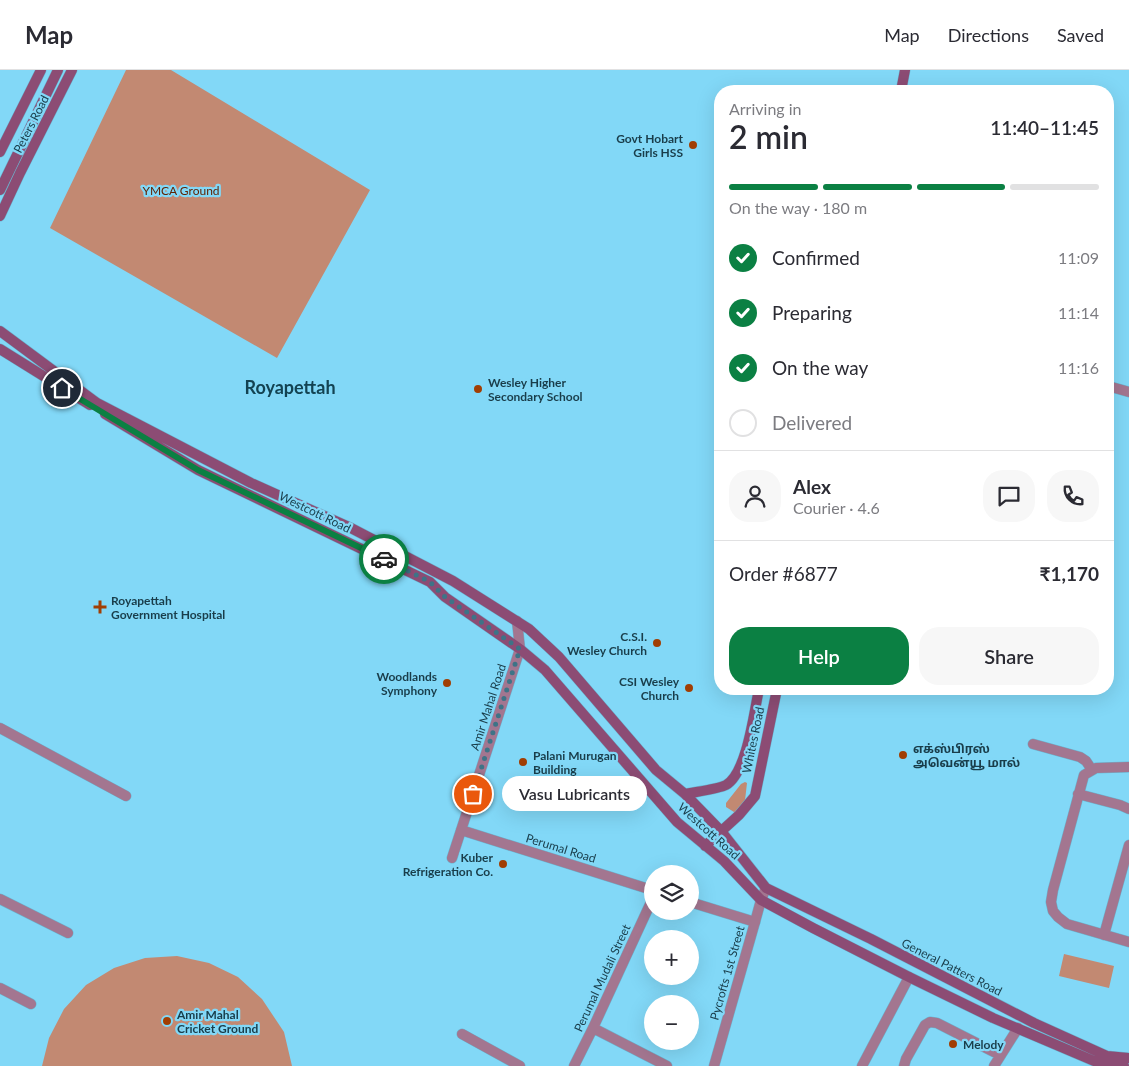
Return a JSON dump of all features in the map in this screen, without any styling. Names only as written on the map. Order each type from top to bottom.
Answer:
[{"type":"main road","name":"Peters Road","points":[[0,152],[41,70]]},
{"type":"main road","points":[[0,190],[58,70]]},
{"type":"main road","name":"Peters Road","points":[[0,216],[72,70]]},
{"type":"main road","points":[[902,85],[904,70]]},
{"type":"main road","name":"Westcott Road","points":[[0,331],[97,403],[252,483],[348,527],[453,581],[529,629],[559,657],[656,770],[685,794],[721,831],[766,888]]},
{"type":"main road","name":"Westcott Road","points":[[0,349],[198,470],[430,582],[445,597],[520,649],[545,670],[677,822],[724,861],[761,900]]},
{"type":"main road","name":"Whites Road","points":[[685,794],[726,786],[736,776],[749,738],[758,695]]},
{"type":"main road","name":"Whites Road","points":[[721,831],[739,815],[755,796],[776,695]]},
{"type":"main road","points":[[705,846],[721,831]]},
{"type":"main road","name":"General Patters Road","points":[[766,888],[871,939],[1034,1023],[1107,1056],[1129,1058]]},
{"type":"main road","points":[[761,900],[909,977],[1018,1028],[1094,1061],[1124,1066]]},
{"type":"street","points":[[1114,388],[1129,392]]},
{"type":"street","points":[[517,621],[520,649]]},
{"type":"street","name":"Amir Mahal Road","points":[[452,858],[520,649]]},
{"type":"street","points":[[0,728],[126,796]]},
{"type":"street","points":[[1033,744],[1080,757],[1086,761],[1092,770]]},
{"type":"street","points":[[1129,767],[1103,767],[1092,770],[1084,775],[1051,902],[1053,911],[1067,924],[1129,942]]},
{"type":"street","points":[[1078,794],[1129,809]]},
{"type":"street","name":"Perumal Road","points":[[461,830],[644,887]]},
{"type":"street","points":[[1104,935],[1129,845]]},
{"type":"street","name":"Pycrofts 1st Street","points":[[714,1066],[766,888]]},
{"type":"street","points":[[0,898],[68,933]]},
{"type":"street","points":[[699,905],[755,922]]},
{"type":"street","name":"Perumal Mudali Street","points":[[574,1066],[644,917]]},
{"type":"street","points":[[862,1066],[909,977]]},
{"type":"street","points":[[0,988],[31,1004]]},
{"type":"street","points":[[904,1066],[925,1025],[930,1022],[937,1023],[1000,1056]]},
{"type":"street","points":[[593,1028],[667,1066]]},
{"type":"street","points":[[994,1066],[1018,1028]]},
{"type":"street","points":[[462,1034],[520,1066]]},
{"type":"green space","name":"YMCA Ground","points":[[126,70],[171,70],[370,190],[277,358],[50,228]]},
{"type":"green space","points":[[747,783],[744,809],[740,813],[734,812],[726,807],[726,803],[741,784]]},
{"type":"green space","points":[[1064,954],[1114,966],[1109,988],[1059,976]]},
{"type":"green space","name":"Amir Mahal Cricket Ground","points":[[177,956],[209,963],[238,977],[262,999],[284,1032],[292,1066],[42,1066],[49,1038],[64,1009],[86,985],[114,968],[145,958]]},
{"type":"way so far","points":[[384,559],[430,582],[445,597],[520,649],[473,794]]},
{"type":"place","name":"Govt Hobart Girls HSS","points":[[693,145]]},
{"type":"place","name":"Wesley Higher Secondary School","points":[[478,389]]},
{"type":"place","name":"Royapettah Government Hospital","points":[[100,607]]},
{"type":"place","name":"C.S.I. Wesley Church","points":[[657,643]]},
{"type":"place","name":"Woodlands Symphony","points":[[447,683]]},
{"type":"place","name":"CSI Wesley Church","points":[[689,688]]},
{"type":"place","name":"எக்ஸ்பிரஸ் அவென்யூ மால்","points":[[903,755]]},
{"type":"place","name":"Palani Murugan Building","points":[[523,762]]},
{"type":"place","name":"Vasu Lubricants","points":[[473,794]]},
{"type":"place","name":"Kuber Refrigeration Co.","points":[[503,864]]},
{"type":"place","name":"Amir Mahal Cricket Ground","points":[[167,1021]]},
{"type":"place","name":"Melody","points":[[953,1044]]},
{"type":"district","name":"Royapettah","points":[[290,387]]},
{"type":"route","points":[[62,388],[198,470],[384,559]]}]
